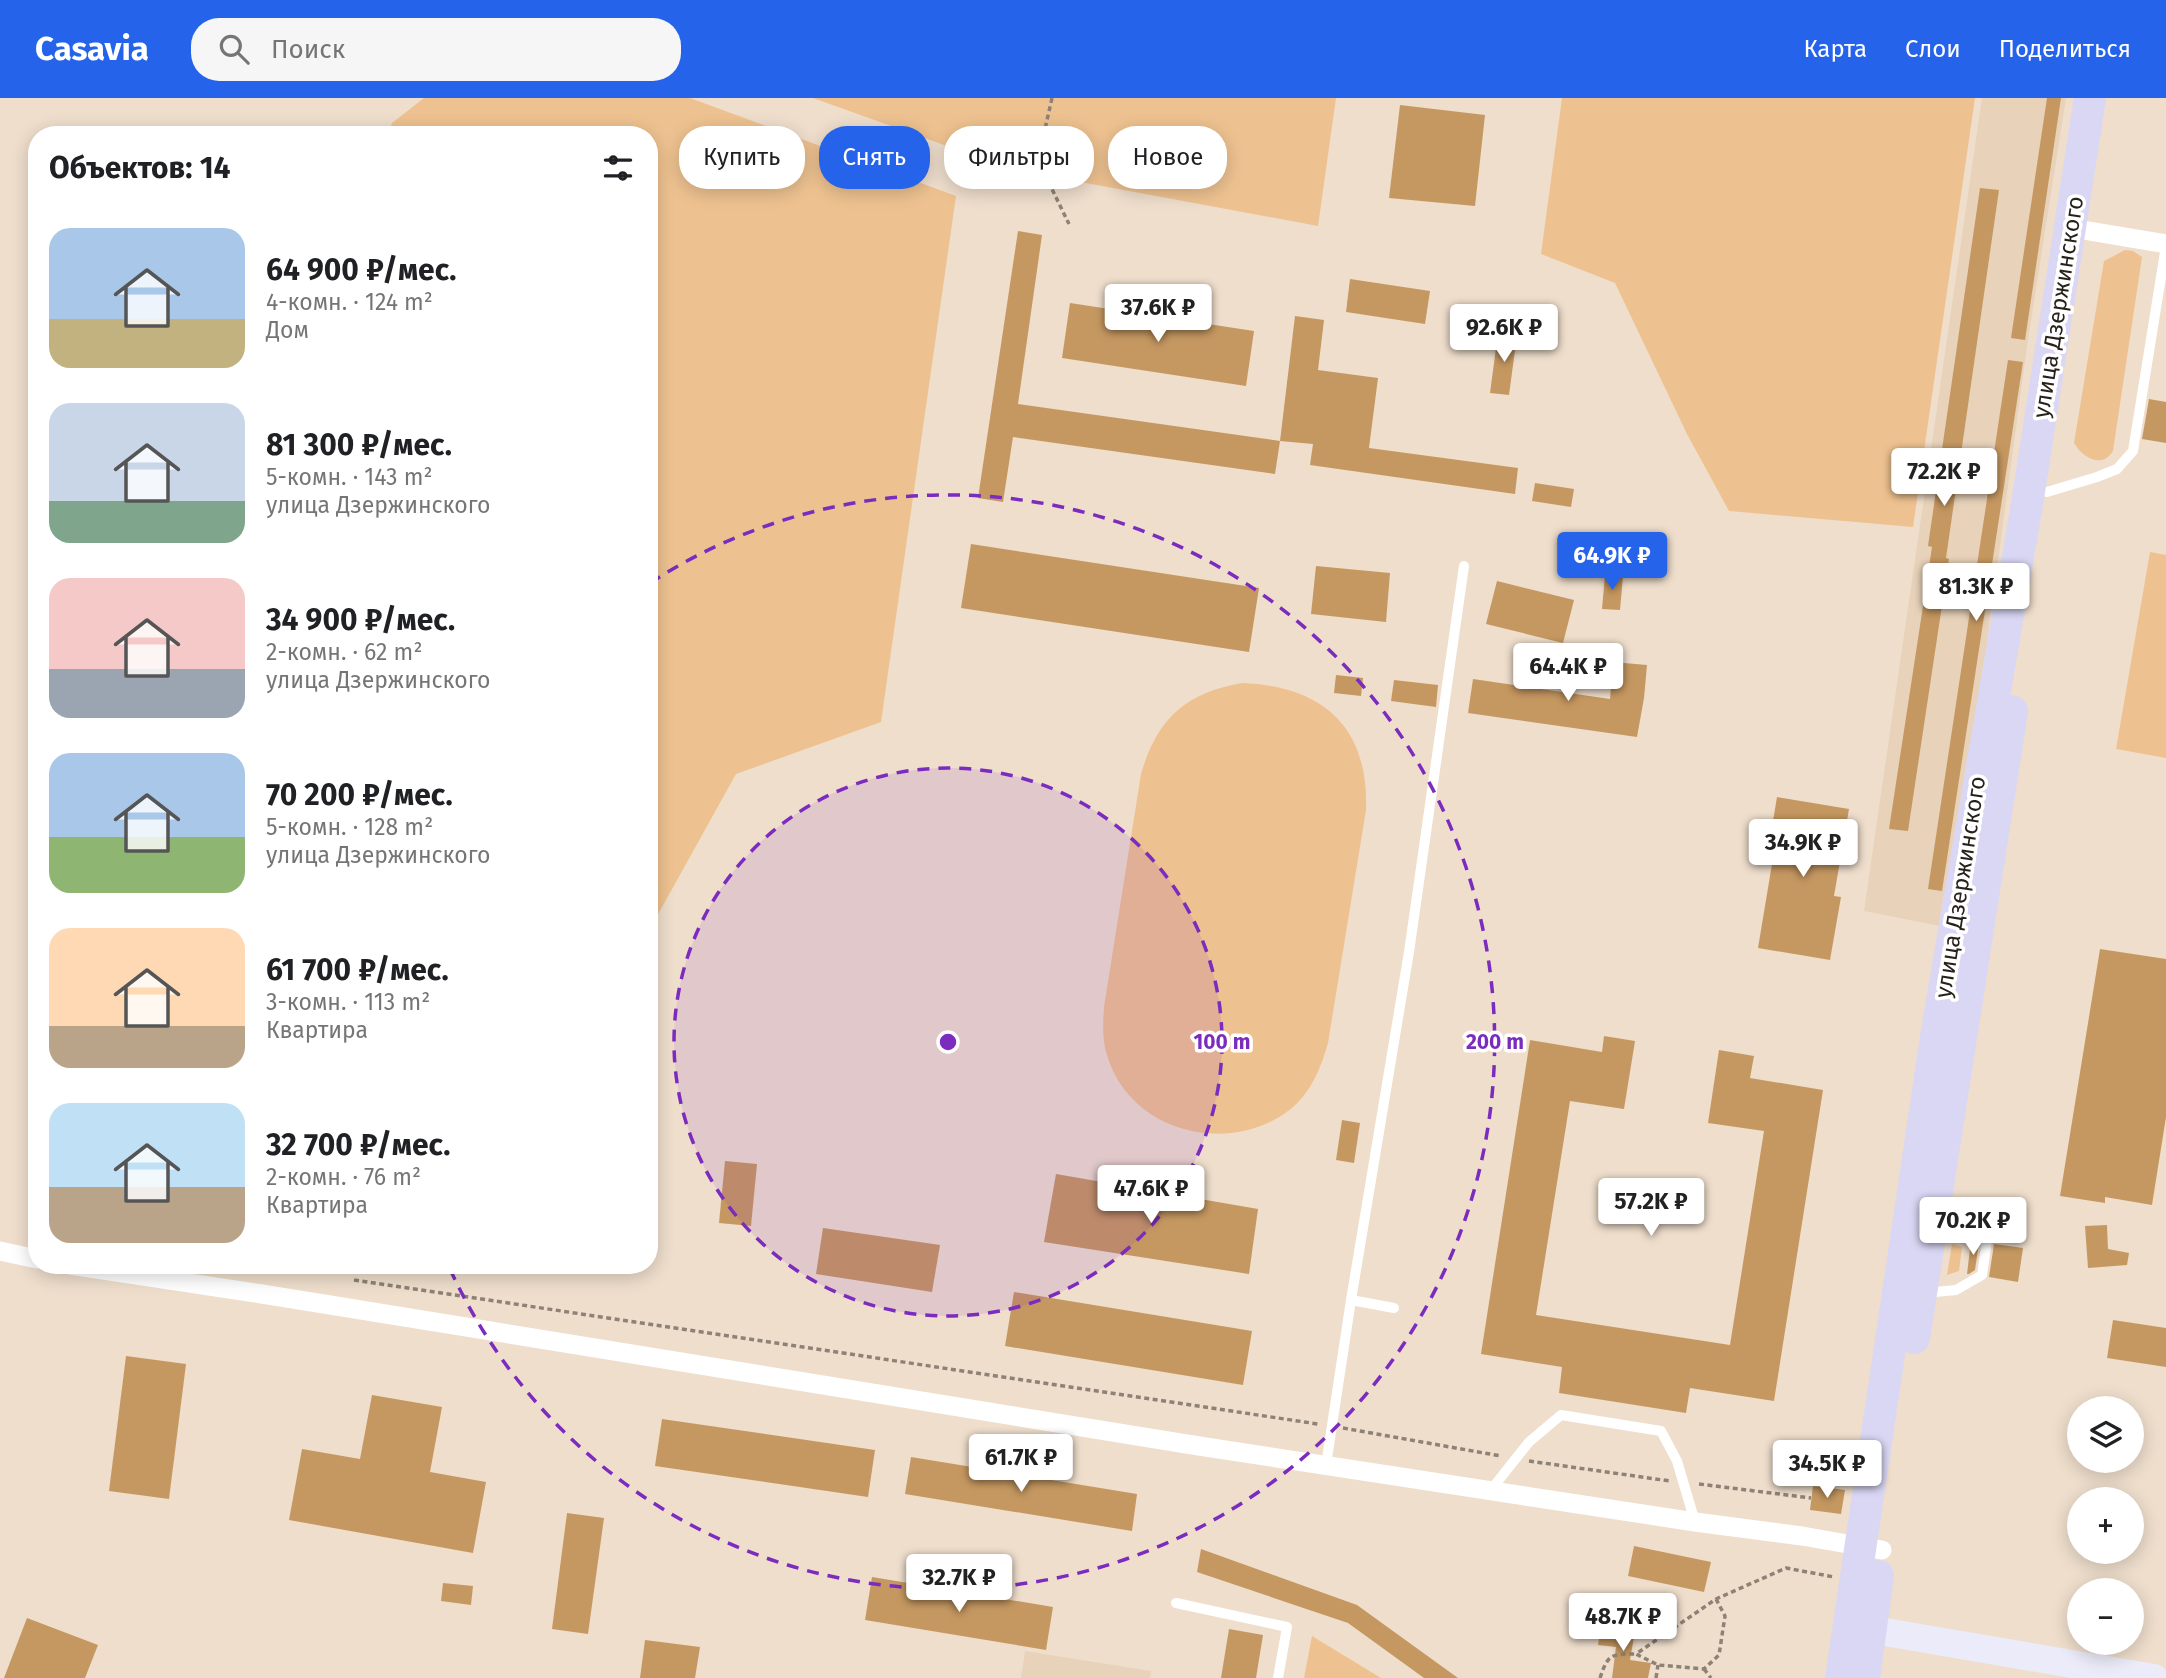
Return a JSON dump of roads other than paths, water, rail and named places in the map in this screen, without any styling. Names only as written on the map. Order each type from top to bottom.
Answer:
[{"type":"main road","name":"улица Дзержинского","points":[[1872,1548],[1889,1495],[1936,1202],[1949,1032],[2047,492],[2077,299],[2090,98]]},
{"type":"main road","name":"улица Дзержинского","points":[[1841,1678],[1860,1628],[2028,498],[2080,230],[2110,98]]},
{"type":"main road","name":"улица Дзержинского","points":[[1860,1628],[1864,1678]]},
{"type":"street","points":[[2080,230],[2166,245]]},
{"type":"street","points":[[0,1251],[28,1257]]},
{"type":"street","points":[[129,1274],[1199,1446],[1872,1548]]},
{"type":"street","points":[[1860,1628],[2154,1678]]},
{"type":"lane","points":[[2047,492],[2117,468],[2133,451],[2166,245]]},
{"type":"lane","points":[[1326,1465],[1409,952],[1464,566]]},
{"type":"lane","points":[[1921,1293],[1956,1290],[1982,1275],[1987,1240],[1936,1202]]},
{"type":"lane","points":[[1351,1300],[1394,1308]]},
{"type":"lane","points":[[1490,1491],[1529,1442],[1561,1415],[1661,1431],[1677,1461],[1695,1522]]},
{"type":"lane","points":[[1176,1603],[1287,1627],[1278,1678]]}]
